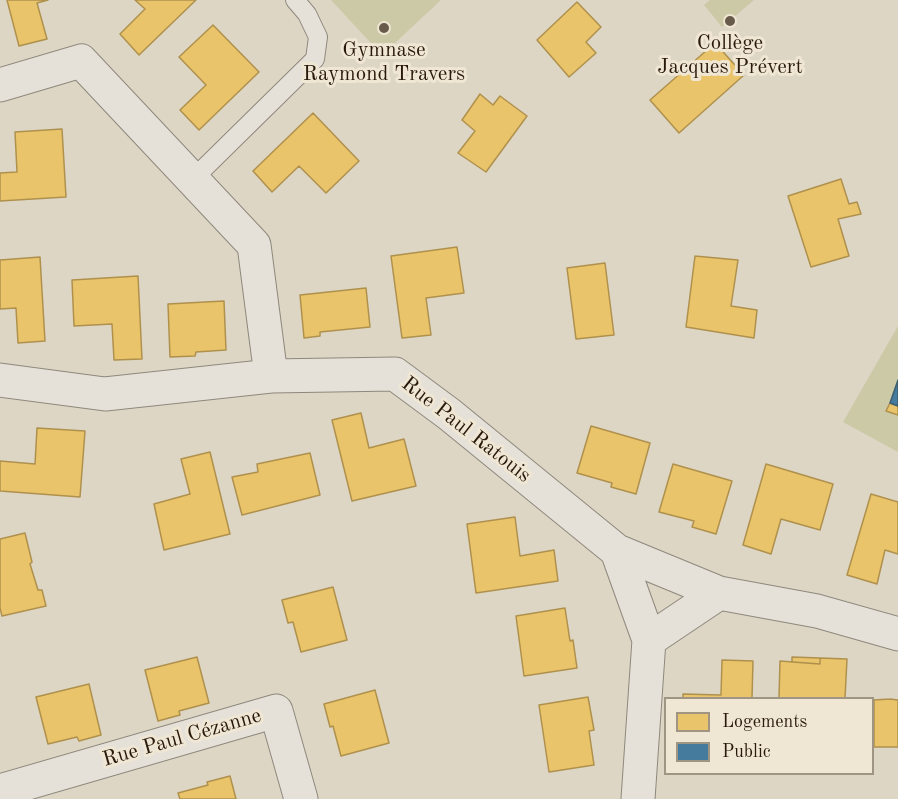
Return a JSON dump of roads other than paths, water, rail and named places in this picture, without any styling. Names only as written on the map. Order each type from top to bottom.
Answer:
[{"type":"street","points":[[0,86],[81,61],[254,245],[271,376]]},
{"type":"street","name":"Rue Paul Ratouis","points":[[0,380],[105,394],[271,376],[395,374],[449,414],[617,551],[719,593],[817,611],[898,634]]},
{"type":"street","points":[[617,551],[649,640],[638,799]]},
{"type":"street","points":[[649,640],[719,593]]},
{"type":"street","name":"Rue Paul Cézanne","points":[[0,791],[276,711],[301,799]]},
{"type":"lane","points":[[192,180],[315,59],[318,37],[307,14],[295,0]]},
{"type":"place","name":"Collège Jacques Prévert","points":[[730,21]]},
{"type":"place","name":"Gymnase Raymond Travers","points":[[384,28]]}]
